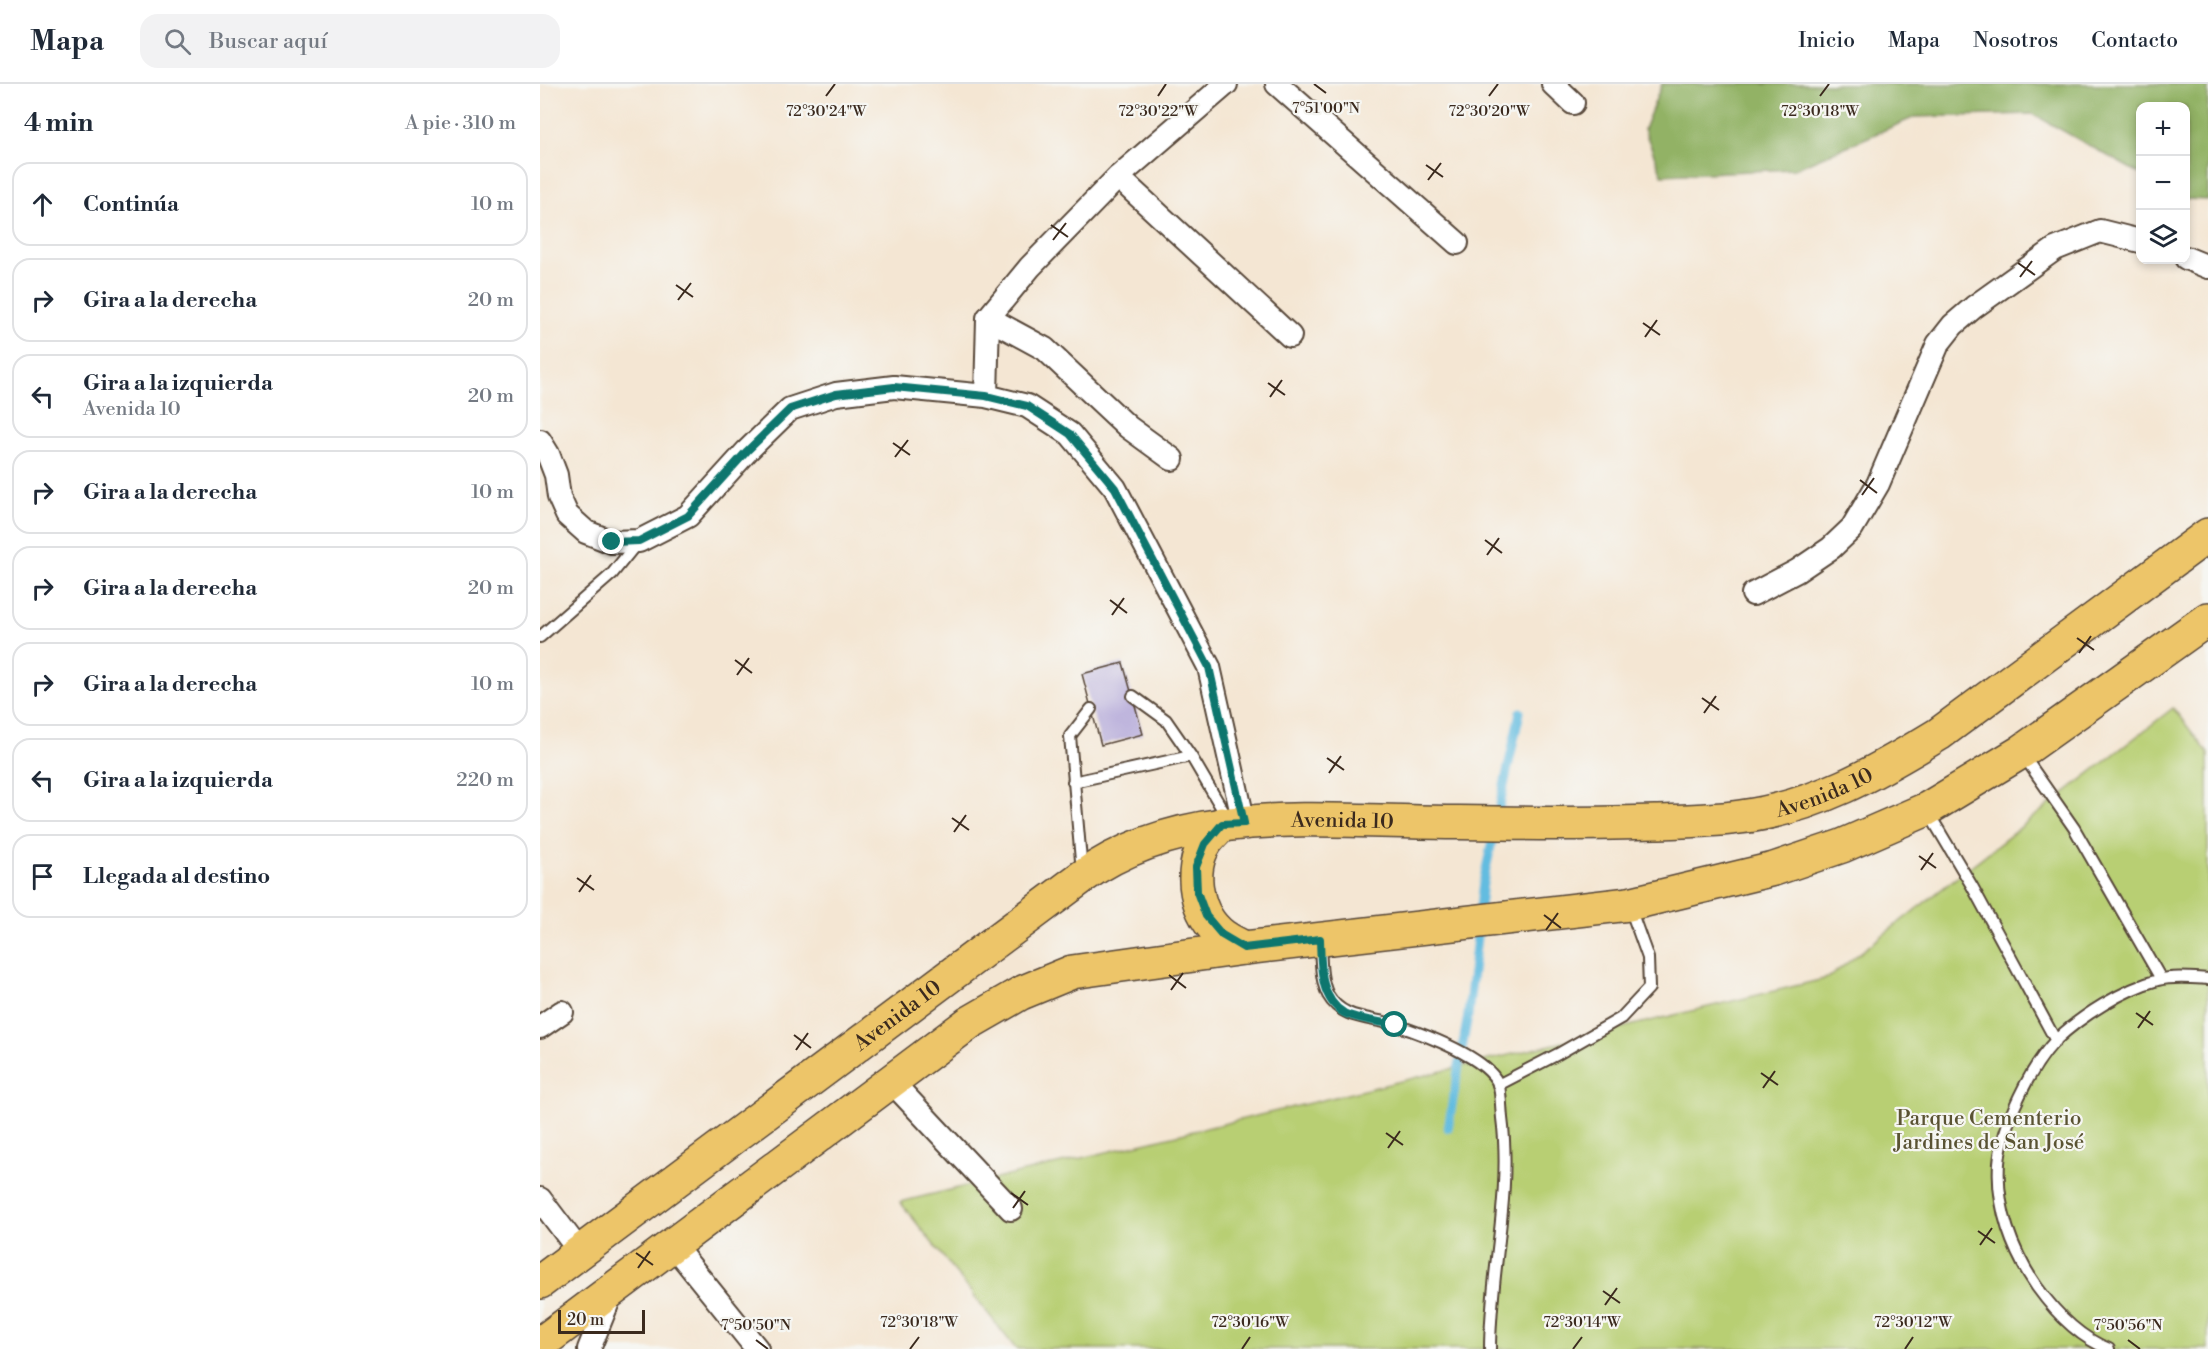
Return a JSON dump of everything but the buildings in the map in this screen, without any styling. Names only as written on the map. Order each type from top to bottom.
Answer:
[{"type":"main road","name":"Avenida 10","points":[[540,1282],[1082,877],[1132,847],[1173,834],[1232,824],[1305,820],[1588,824],[1741,817],[1795,806],[1836,791],[1893,763],[1939,734],[2208,535]]},
{"type":"main road","points":[[540,1344],[969,1023],[1021,993],[1072,972],[1244,948],[1629,904],[1774,869],[1842,846],[1927,809],[2021,752],[2208,619]]},
{"type":"main road","points":[[1232,824],[1205,844],[1196,867],[1197,892],[1206,916],[1222,935],[1244,948]]},
{"type":"street","points":[[986,396],[988,318],[1030,267],[1118,177],[1227,84]]},
{"type":"street","points":[[1277,84],[1457,243]]},
{"type":"street","points":[[1553,84],[1573,103]]},
{"type":"street","points":[[1118,177],[1290,336]]},
{"type":"street","points":[[1753,594],[1797,571],[1831,548],[1852,528],[1878,484],[1938,344],[1953,325],[2055,249],[2100,231],[2136,240]]},
{"type":"street","points":[[2190,260],[2208,267]]},
{"type":"street","points":[[988,318],[1045,349],[1128,428],[1172,459]]},
{"type":"street","points":[[540,441],[556,475],[559,497],[567,515],[586,532],[612,542],[639,541],[688,516],[747,451],[790,409],[836,394],[894,387],[986,396],[1027,406],[1070,434],[1115,488],[1209,667],[1232,824]]},
{"type":"street","points":[[540,1027],[562,1012]]},
{"type":"street","points":[[891,1081],[1011,1209]]},
{"type":"street","points":[[540,1199],[580,1252]]},
{"type":"street","points":[[674,1245],[757,1349]]},
{"type":"street","points":[[589,1349],[614,1288]]},
{"type":"lane","points":[[540,637],[612,574],[639,541]]},
{"type":"lane","points":[[1132,696],[1166,720],[1191,756],[1232,824]]},
{"type":"lane","points":[[1082,877],[1070,736],[1091,709]]},
{"type":"lane","points":[[2021,752],[2074,828],[2161,979]]},
{"type":"lane","points":[[1073,782],[1191,756]]},
{"type":"lane","points":[[1927,809],[1972,886],[2056,1041]]},
{"type":"lane","points":[[1498,1085],[1621,1018],[1649,988],[1648,958],[1629,904]]},
{"type":"lane","points":[[1329,938],[1324,986],[1336,1006],[1345,1013],[1395,1025],[1455,1049],[1483,1065],[1498,1085],[1506,1148],[1501,1235],[1490,1319],[1491,1349]]},
{"type":"lane","points":[[2109,1349],[2092,1345],[2048,1301],[2030,1277],[2011,1237],[2001,1203],[1999,1163],[2004,1134],[2018,1099],[2048,1049],[2075,1023],[2141,985],[2161,979],[2208,979]]},
{"type":"green space","points":[[1662,84],[2208,84],[2208,200],[2190,199],[2190,102],[2136,102],[2136,172],[2033,114],[1915,117],[1794,169],[1662,175],[1644,129]]},
{"type":"green space","name":"Parque Cementerio Jardines de San José","points":[[2173,708],[2208,753],[2208,1349],[1016,1349],[900,1202],[1828,978]]},
{"type":"waterway","points":[[1479,915],[1483,883],[1520,712]]},
{"type":"waterway","points":[[1448,1128],[1468,1015],[1478,928]]},
{"type":"route","points":[[612,542],[639,541],[688,516],[747,451],[790,409],[836,394],[894,387],[986,396],[1027,406],[1070,434],[1115,488],[1209,667],[1244,823],[1222,824],[1205,844],[1196,867],[1197,892],[1206,916],[1222,935],[1244,948],[1320,939],[1324,986],[1336,1006],[1345,1013],[1395,1025]]}]
